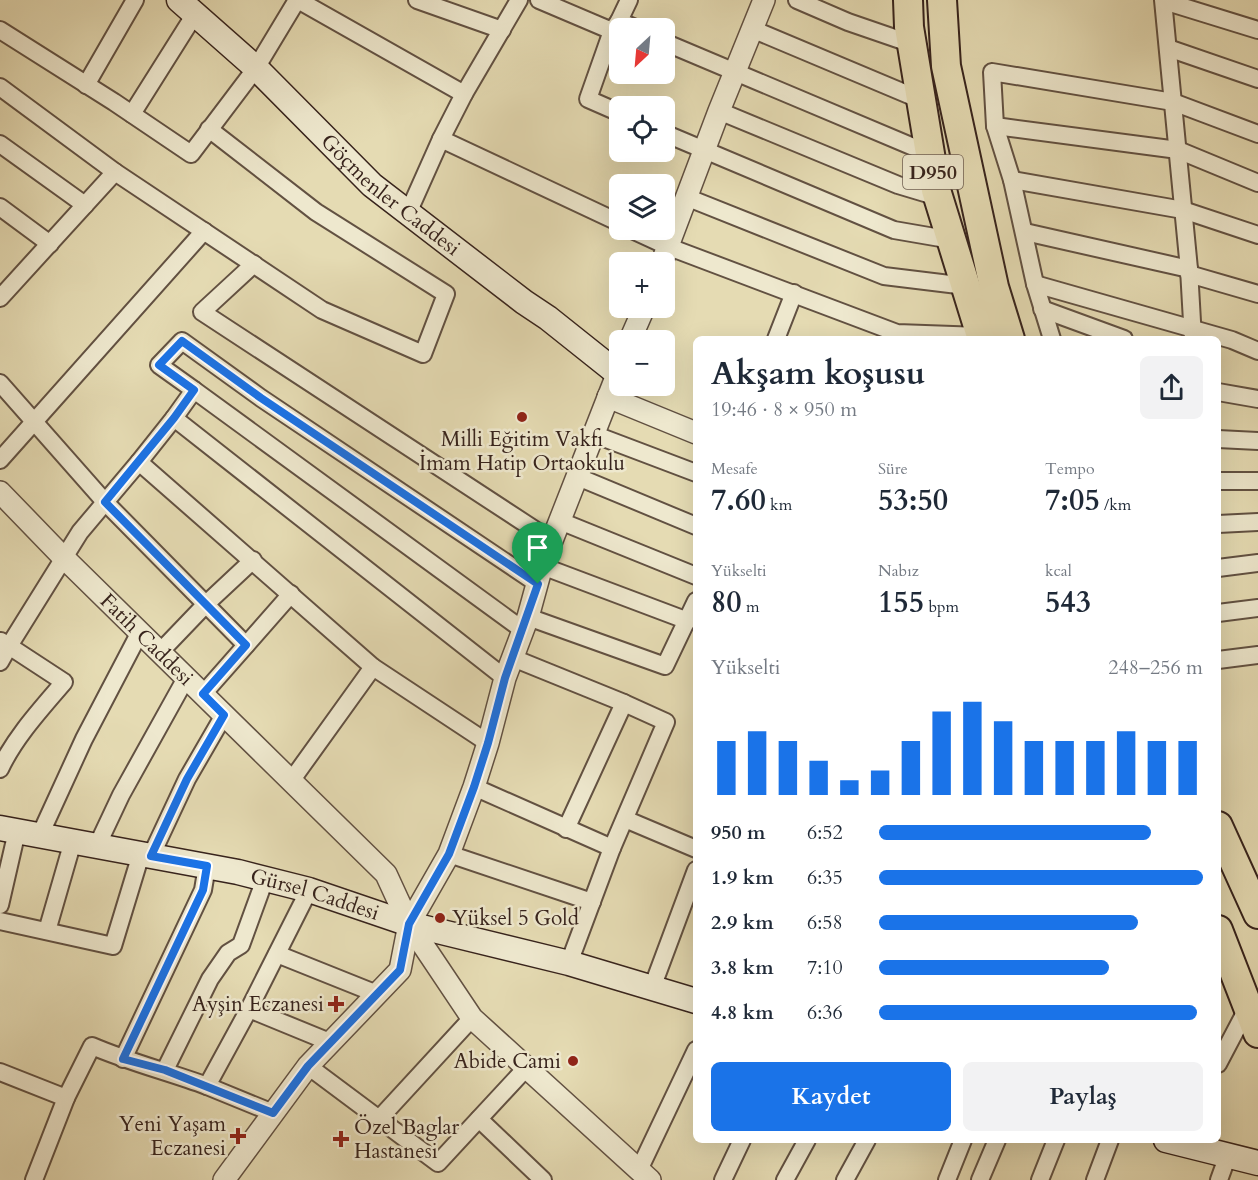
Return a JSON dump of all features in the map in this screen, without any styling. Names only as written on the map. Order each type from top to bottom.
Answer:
[{"type":"highway","name":"D950","points":[[908,0],[912,44],[938,197],[982,336]]},
{"type":"highway","name":"D950","points":[[942,0],[946,66],[994,287],[1009,336]]},
{"type":"highway","points":[[1221,831],[1251,885],[1258,914]]},
{"type":"highway","points":[[1221,949],[1258,1033]]},
{"type":"main road","name":"Göçmenler Caddesi","points":[[183,4],[256,68],[372,185],[524,302],[609,363]]},
{"type":"main road","name":"Gürsel Caddesi","points":[[19,831],[207,866],[309,890],[409,924],[569,963],[693,1000]]},
{"type":"main road","points":[[1180,1143],[1258,1162]]},
{"type":"street","points":[[86,85],[135,0]]},
{"type":"street","points":[[0,30],[190,154],[256,68],[298,0],[464,94]]},
{"type":"street","points":[[417,0],[502,30]]},
{"type":"street","points":[[408,213],[464,94],[519,0]]},
{"type":"street","points":[[539,0],[609,24]]},
{"type":"street","points":[[619,18],[629,0]]},
{"type":"street","points":[[666,252],[764,0]]},
{"type":"street","points":[[797,0],[848,22],[912,44]]},
{"type":"street","points":[[1035,285],[1192,335],[1189,271],[1164,0],[1258,30]]},
{"type":"street","points":[[132,114],[183,4]]},
{"type":"street","points":[[752,29],[921,100]]},
{"type":"street","points":[[609,42],[588,99],[609,108]]},
{"type":"street","points":[[675,47],[930,154]]},
{"type":"street","points":[[1168,48],[1258,79]]},
{"type":"street","points":[[1051,336],[1035,285],[1012,180],[995,126],[992,72],[1173,102],[1258,134]]},
{"type":"street","points":[[0,87],[115,172],[322,310],[423,354],[446,294],[316,212],[209,129]]},
{"type":"street","points":[[719,111],[898,184],[938,197]]},
{"type":"street","points":[[995,126],[1178,150],[1258,183]]},
{"type":"street","points":[[675,138],[894,230],[952,240]]},
{"type":"street","points":[[441,139],[609,218]]},
{"type":"street","points":[[0,144],[84,205]]},
{"type":"street","points":[[2,291],[50,244],[115,172]]},
{"type":"street","points":[[1012,180],[1183,210],[1258,235]]},
{"type":"street","points":[[686,197],[884,276],[966,286]]},
{"type":"street","points":[[0,207],[50,244]]},
{"type":"street","points":[[0,460],[204,231]]},
{"type":"street","points":[[1025,232],[1189,271],[1258,294]]},
{"type":"street","points":[[645,240],[661,252]]},
{"type":"street","points":[[675,258],[794,293],[897,333],[961,336]]},
{"type":"street","points":[[254,264],[202,312],[552,541]]},
{"type":"street","points":[[777,336],[794,293]]},
{"type":"street","points":[[1042,309],[1116,336]]},
{"type":"street","points":[[1221,339],[1232,340],[1258,351]]},
{"type":"street","points":[[688,621],[540,575],[261,398],[182,341],[159,365],[526,623],[665,666],[688,621],[693,608]]},
{"type":"street","points":[[0,383],[105,502],[246,645]]},
{"type":"street","points":[[0,662],[4,643],[81,532],[194,390]]},
{"type":"street","points":[[1221,393],[1258,399]]},
{"type":"street","points":[[224,1180],[308,1066],[400,970],[409,924],[449,854],[474,787],[509,668],[526,623],[540,575],[608,397],[693,432]]},
{"type":"street","points":[[174,418],[509,668],[624,703],[666,722],[612,848],[569,963]]},
{"type":"street","points":[[593,434],[693,472]]},
{"type":"street","points":[[1221,439],[1258,441]]},
{"type":"street","points":[[139,462],[373,667],[488,743]]},
{"type":"street","points":[[578,477],[693,525]]},
{"type":"street","points":[[1221,481],[1258,481]]},
{"type":"street","name":"Fatih Caddesi","points":[[0,492],[64,558],[386,874],[409,924],[472,1018],[644,1175]]},
{"type":"street","points":[[560,521],[693,575]]},
{"type":"street","points":[[1221,524],[1258,522]]},
{"type":"street","points":[[160,652],[253,560]]},
{"type":"street","points":[[1221,568],[1258,562]]},
{"type":"street","points":[[203,694],[291,594]]},
{"type":"street","points":[[1221,613],[1258,608]]},
{"type":"street","points":[[0,905],[19,831],[84,739],[140,632]]},
{"type":"street","points":[[0,769],[7,755],[33,719],[64,682],[4,643]]},
{"type":"street","points":[[1221,660],[1258,655]]},
{"type":"street","points":[[291,781],[373,667]]},
{"type":"street","points":[[98,846],[121,795],[186,678]]},
{"type":"street","points":[[566,829],[624,703]]},
{"type":"street","points":[[0,921],[113,946],[146,855],[224,715]]},
{"type":"street","points":[[474,787],[612,848]]},
{"type":"street","points":[[625,819],[693,848]]},
{"type":"street","points":[[46,931],[73,841]]},
{"type":"street","points":[[449,854],[592,902]]},
{"type":"street","points":[[123,1059],[203,890],[207,866]]},
{"type":"street","points":[[652,988],[693,878]]},
{"type":"street","points":[[165,1070],[210,979],[228,953],[241,945],[265,879]]},
{"type":"street","points":[[207,1086],[309,890]]},
{"type":"street","points":[[277,954],[377,993]]},
{"type":"street","points":[[1221,1058],[1248,1007]]},
{"type":"street","points":[[249,1009],[332,1043]]},
{"type":"street","points":[[379,1119],[472,1018]]},
{"type":"street","points":[[34,1180],[66,1098],[92,1046],[123,1059],[165,1070],[273,1113]]},
{"type":"street","points":[[644,1175],[693,1057]]},
{"type":"street","points":[[308,1066],[438,1163],[527,1067]]},
{"type":"street","points":[[0,1072],[66,1098]]},
{"type":"street","points":[[479,1119],[543,1180]]},
{"type":"street","points":[[723,1180],[741,1143]]},
{"type":"street","points":[[785,1180],[805,1143]]},
{"type":"street","points":[[845,1180],[865,1143]]},
{"type":"street","points":[[947,1180],[962,1143]]},
{"type":"street","points":[[980,1180],[996,1143]]},
{"type":"street","points":[[1040,1180],[1055,1143]]},
{"type":"street","points":[[1095,1180],[1109,1143]]},
{"type":"street","points":[[1220,1180],[1228,1155]]},
{"type":"place","name":"Milli Eğitim Vakfı İmam Hatip Ortaokulu","points":[[522,417]]},
{"type":"place","name":"Yüksel 5 Gold","points":[[440,918]]},
{"type":"place","name":"Ayşin Eczanesi","points":[[336,1004]]},
{"type":"place","name":"Abide Cami","points":[[573,1061]]},
{"type":"place","name":"Yeni Yaşam Eczanesi","points":[[238,1136]]},
{"type":"place","name":"Özel Baglar Hastanesi","points":[[341,1139]]},
{"type":"route","points":[[182,341],[261,398],[538,584],[505,678],[474,787],[449,854],[409,924],[400,970],[308,1066],[273,1113],[165,1070],[123,1059],[203,890],[207,866],[151,856],[187,779],[224,715],[203,694],[246,645],[105,502],[194,390],[159,365],[182,341]]}]
